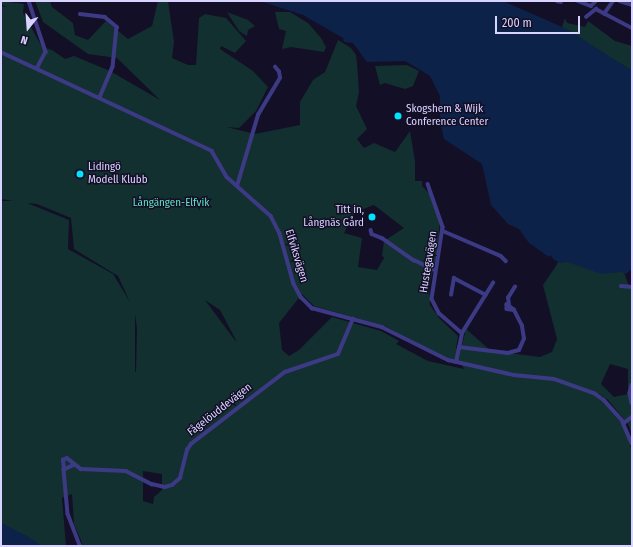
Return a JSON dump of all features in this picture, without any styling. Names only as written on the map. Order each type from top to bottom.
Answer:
[{"type":"street","points":[[29,1],[46,52],[37,69]]},
{"type":"street","points":[[578,1],[591,6],[596,1]]},
{"type":"street","points":[[604,14],[613,1]]},
{"type":"street","points":[[620,1],[632,5]]},
{"type":"street","points":[[586,17],[596,9],[632,28]]},
{"type":"street","points":[[80,14],[105,17],[117,27],[113,67],[100,97]]},
{"type":"street","name":"Elfviksvägen","points":[[1,52],[209,149],[215,154],[225,175],[264,207],[274,220],[280,234],[289,270],[301,298],[316,310],[382,327],[430,353],[456,362],[514,375],[554,379],[587,390],[604,400],[624,423],[632,442]]},
{"type":"street","points":[[237,186],[258,115],[280,78],[279,72],[274,67]]},
{"type":"street","name":"Hustegavägen","points":[[428,184],[443,222],[443,231],[432,290],[433,306],[462,333]]},
{"type":"street","points":[[371,230],[372,234],[382,238],[414,260],[436,270]]},
{"type":"street","points":[[443,231],[501,256],[506,261]]},
{"type":"street","points":[[451,295],[454,278],[486,295]]},
{"type":"street","points":[[456,362],[462,333],[493,283]]},
{"type":"street","points":[[621,286],[632,287]]},
{"type":"street","points":[[459,347],[508,352],[520,350],[524,343],[524,332],[508,298],[515,288]]},
{"type":"street","name":"Fågelöuddevägen","points":[[64,470],[65,458],[75,465],[96,471],[126,471],[152,484],[165,487],[172,485],[180,478],[187,450],[192,444],[286,372],[338,354],[353,319]]},
{"type":"street","points":[[632,385],[630,393],[632,403]]},
{"type":"street","points":[[624,423],[632,417]]},
{"type":"street","points":[[75,465],[64,470],[68,514],[80,545]]},
{"type":"green space","name":"Långängen-Elfvik","points":[[1,1],[24,4],[23,13],[42,47],[52,50],[65,59],[74,56],[110,71],[160,100],[117,58],[88,54],[43,22],[35,1],[50,1],[52,7],[73,23],[75,35],[88,40],[106,21],[128,39],[152,26],[158,1],[168,1],[174,42],[172,58],[188,65],[196,65],[199,18],[205,14],[226,18],[246,41],[235,53],[221,46],[220,49],[253,71],[268,87],[256,111],[239,128],[227,127],[255,134],[300,125],[300,102],[313,80],[325,72],[338,40],[351,48],[356,55],[357,63],[359,92],[356,106],[367,129],[357,139],[364,148],[374,143],[395,152],[410,131],[415,161],[415,181],[422,181],[422,186],[431,195],[440,220],[437,254],[429,287],[430,305],[439,318],[458,336],[456,348],[461,349],[466,329],[491,351],[540,357],[552,352],[557,339],[543,285],[556,266],[593,190],[629,286],[632,286],[632,434],[628,424],[608,400],[598,393],[624,427],[632,451],[632,546],[80,546],[82,543],[74,524],[72,494],[62,498],[66,546],[42,546],[1,523],[1,201],[13,201],[1,199],[1,6],[7,7],[1,4]],"holes":[[[27,203],[37,204],[71,218],[74,249],[118,276],[130,302],[113,274],[68,249],[69,220]],[[374,205],[404,228],[384,241],[382,255],[384,258],[377,270],[358,267],[362,238],[344,233],[355,212]],[[302,294],[314,306],[385,326],[445,358],[460,361],[464,369],[428,361],[396,344],[399,341],[381,331],[332,317],[299,350],[289,356],[282,350],[279,323]],[[205,300],[220,310],[237,342],[234,339]],[[135,314],[137,328],[135,372]],[[610,364],[628,369],[628,394],[614,397],[601,384]],[[143,471],[162,474],[162,490],[154,497],[153,504],[143,501]]]},
{"type":"green space","points":[[227,12],[248,20],[255,26],[248,30],[247,36],[239,31]]},
{"type":"green space","points":[[275,12],[290,12],[308,23],[321,38],[326,47],[324,52],[291,47],[282,49],[286,31],[279,29]]},
{"type":"green space","points":[[565,18],[567,23],[585,27],[588,21],[615,41],[632,46],[632,71],[562,27]]},
{"type":"green space","points":[[407,65],[419,71],[413,86],[405,89],[385,83],[380,85],[375,66]]},
{"type":"water","points":[[260,1],[503,1],[567,29],[632,71],[632,269],[626,274],[621,272],[601,274],[568,262],[560,263],[553,259],[551,255],[549,257],[529,243],[519,229],[508,224],[491,205],[482,164],[444,139],[440,121],[440,96],[430,76],[405,61],[367,62],[353,43],[344,42],[343,38],[303,15]]},
{"type":"water","points":[[1,523],[27,536],[42,546],[1,546]]},
{"type":"place","name":"Skogshem & Wijk Conference Center","points":[[398,116]]},
{"type":"place","name":"Lidingö Modell Klubb","points":[[80,174]]},
{"type":"place","name":"Titt in, Långnäs Gård","points":[[372,217]]}]
